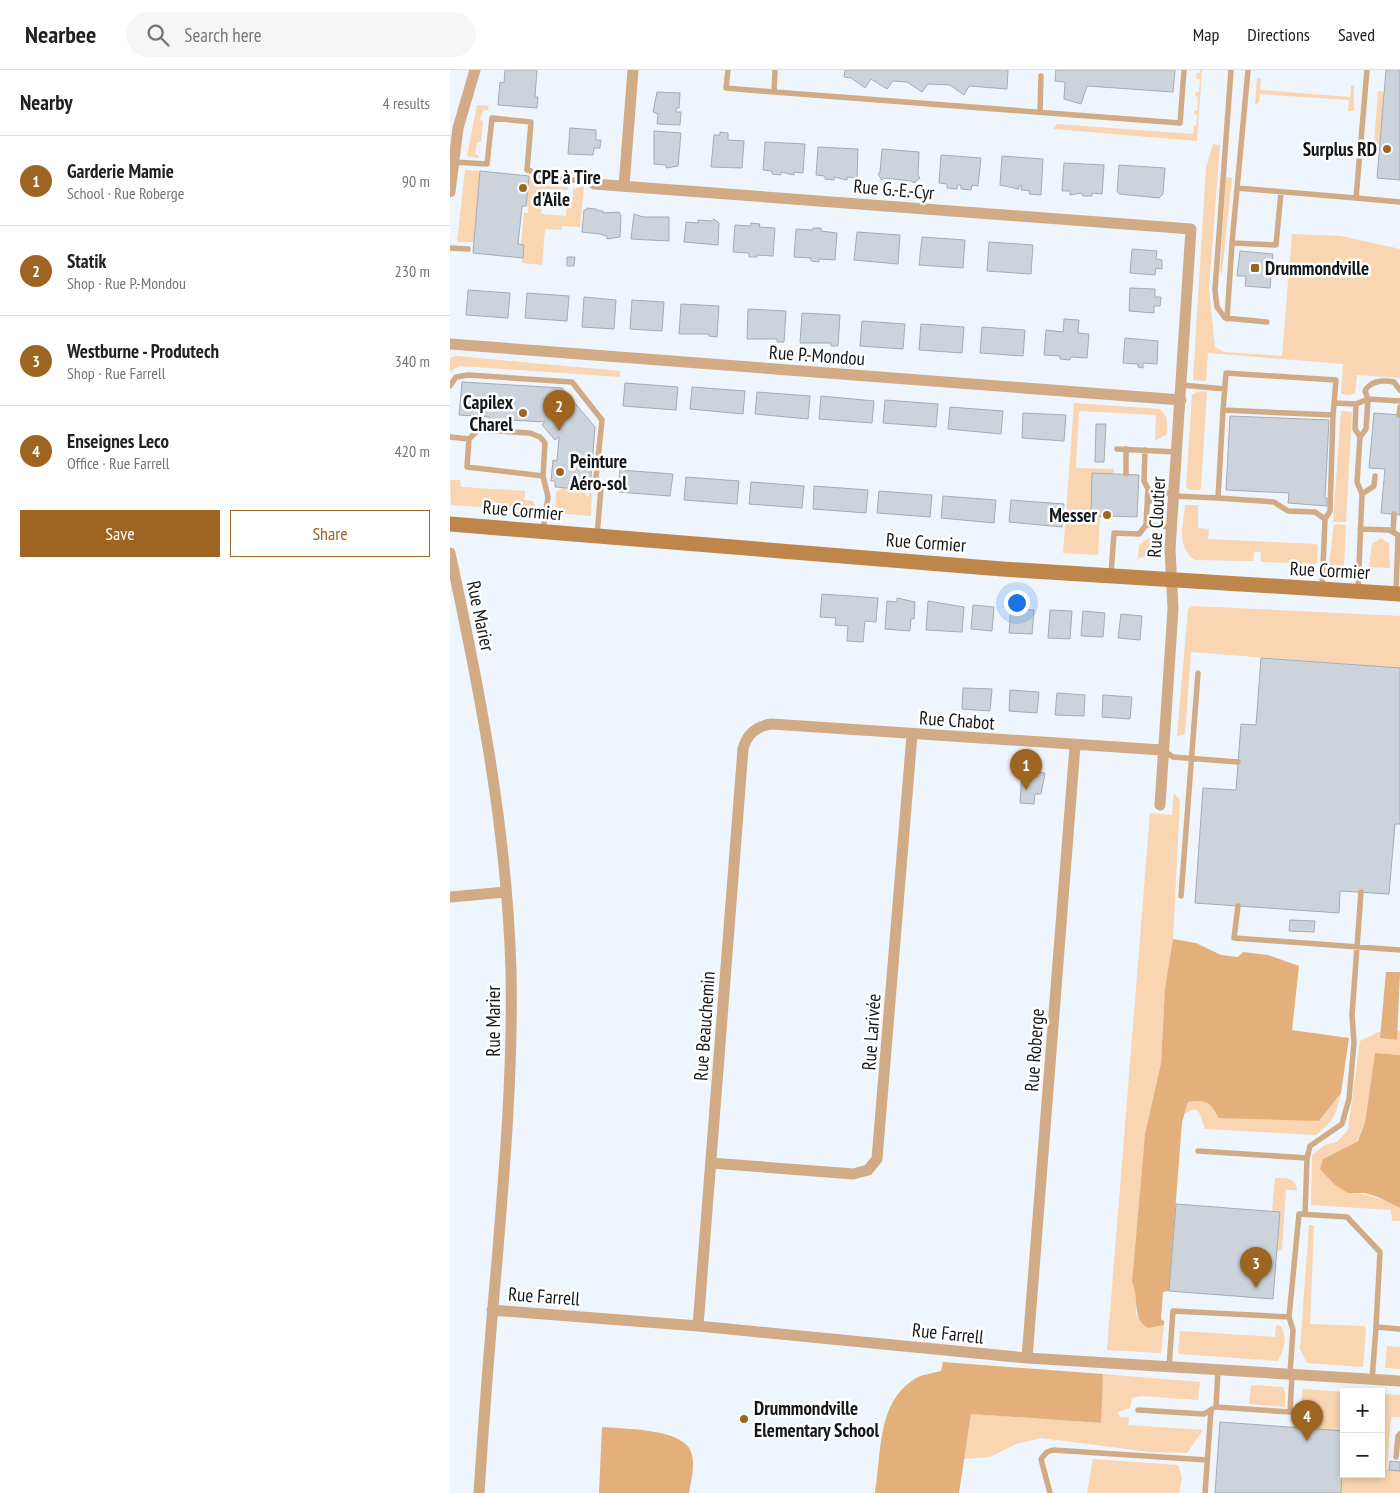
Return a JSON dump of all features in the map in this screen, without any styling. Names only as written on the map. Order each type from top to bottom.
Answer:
[{"type":"street","points":[[450,192],[458,128],[475,70]]},
{"type":"street","points":[[624,186],[632,70]]},
{"type":"street","name":"Rue G.-E.-Cyr","points":[[594,184],[1191,229]]},
{"type":"street","name":"Rue Cloutier","points":[[1160,805],[1163,764],[1162,750],[1173,609],[1170,549],[1191,229]]},
{"type":"street","name":"Rue P.-Mondou","points":[[450,344],[1181,400]]},
{"type":"street","name":"Rue Cormier","points":[[450,524],[1173,581],[1398,594]]},
{"type":"street","name":"Rue Marier","points":[[450,553],[484,714],[494,781],[506,892],[511,970],[511,1038],[507,1140],[492,1310],[479,1493]]},
{"type":"street","name":"Rue Chabot","points":[[752,732],[763,725],[772,724],[1075,746],[1162,750]]},
{"type":"street","name":"Rue Beauchemin","points":[[698,1326],[743,749],[752,732]]},
{"type":"street","name":"Rue Larivée","points":[[711,1163],[852,1174],[868,1170],[877,1159],[912,735]]},
{"type":"street","name":"Rue Roberge","points":[[1027,1358],[1075,746]]},
{"type":"street","points":[[450,897],[506,892]]},
{"type":"street","name":"Rue Farrell","points":[[492,1310],[698,1326],[1027,1358],[1400,1382]]},
{"type":"lane","points":[[728,70],[726,88],[1180,123],[1184,70]]},
{"type":"lane","points":[[774,92],[775,70]]},
{"type":"lane","points":[[1231,70],[1215,290],[1218,307],[1227,319],[1267,322]]},
{"type":"lane","points":[[1227,319],[1248,70]]},
{"type":"lane","points":[[1356,198],[1367,70]]},
{"type":"lane","points":[[1040,112],[1041,76]]},
{"type":"lane","points":[[453,162],[487,164],[492,118],[531,122],[527,170],[535,171],[542,178],[586,181],[594,184]]},
{"type":"lane","points":[[1237,188],[1400,202]]},
{"type":"lane","points":[[1232,243],[1276,245],[1281,192]]},
{"type":"lane","points":[[450,248],[468,249]]},
{"type":"lane","points":[[1218,498],[1226,373],[1336,380],[1330,511],[1325,519],[1322,590]]},
{"type":"lane","points":[[450,386],[456,377],[468,374],[572,382],[602,420],[596,476],[601,488],[597,536]]},
{"type":"lane","points":[[1358,592],[1362,494],[1357,482],[1360,437],[1366,429],[1368,399],[1365,391],[1367,387],[1380,381],[1394,382],[1400,390]]},
{"type":"lane","points":[[1181,385],[1224,389]]},
{"type":"lane","points":[[1334,403],[1356,404],[1368,399],[1400,401]]},
{"type":"lane","points":[[1356,404],[1355,429],[1360,437]]},
{"type":"lane","points":[[1400,407],[1400,415]]},
{"type":"lane","points":[[1223,410],[1334,415]]},
{"type":"lane","points":[[543,476],[467,467],[470,439],[478,430],[535,434],[543,440],[546,447],[543,476],[548,497],[543,532]]},
{"type":"lane","points":[[450,437],[470,439]]},
{"type":"lane","points":[[1116,449],[1177,452]]},
{"type":"lane","points":[[1126,449],[1126,474]]},
{"type":"lane","points":[[1111,576],[1114,533],[1139,534],[1146,526],[1148,489],[1144,481],[1145,450]]},
{"type":"lane","points":[[1362,494],[1374,486],[1374,476]]},
{"type":"lane","points":[[1148,502],[1164,493],[1274,502],[1288,511],[1315,512],[1325,519]]},
{"type":"lane","points":[[1394,514],[1397,533],[1398,594]]},
{"type":"lane","points":[[1146,526],[1172,527]]},
{"type":"lane","points":[[1360,528],[1397,533]]},
{"type":"lane","points":[[1181,896],[1190,758],[1198,673]]},
{"type":"lane","points":[[1162,750],[1173,757],[1238,762]]},
{"type":"lane","points":[[1305,1215],[1307,1158],[1310,1146],[1338,1128],[1344,1119],[1354,1043],[1352,1015],[1361,892]]},
{"type":"lane","points":[[1238,906],[1234,938],[1400,950]]},
{"type":"lane","points":[[1198,1151],[1307,1158]]},
{"type":"lane","points":[[1138,1410],[1204,1414],[1214,1408],[1290,1412],[1293,1330],[1289,1317],[1299,1214],[1347,1217],[1380,1252],[1372,1380]]},
{"type":"lane","points":[[1169,1367],[1173,1311],[1289,1317]]},
{"type":"lane","points":[[1376,1327],[1400,1329]]},
{"type":"lane","points":[[1205,1493],[1218,1370]]},
{"type":"lane","points":[[1396,1457],[1398,1436],[1400,1434]]},
{"type":"lane","points":[[1050,1493],[1041,1459],[1047,1452],[1053,1450],[1207,1460]]},
{"type":"shaded area","points":[[1200,70],[1202,70],[1197,141],[1053,129],[1057,124],[1193,134],[1194,126],[1196,126],[1197,115],[1194,114],[1195,110],[1197,111],[1198,97],[1195,96],[1196,92],[1199,92],[1200,79],[1197,79],[1196,73],[1200,73]]},
{"type":"shaded area","points":[[1257,78],[1261,79],[1260,90],[1350,97],[1351,86],[1354,85],[1354,111],[1348,111],[1349,100],[1260,94],[1259,102],[1255,105]]},
{"type":"shaded area","points":[[1378,91],[1385,92],[1380,144],[1374,144]]},
{"type":"shaded area","points":[[477,105],[489,106],[487,111],[484,109],[480,119],[483,122],[481,142],[477,142],[475,154],[479,156],[478,158],[467,156]]},
{"type":"shaded area","points":[[1213,144],[1220,145],[1209,289],[1215,347],[1224,352],[1282,356],[1292,234],[1341,236],[1400,249],[1400,378],[1357,375],[1355,393],[1347,395],[1341,393],[1343,364],[1208,353],[1206,381],[1193,380],[1206,168]]},
{"type":"shaded area","points":[[465,170],[480,171],[474,242],[457,242]]},
{"type":"shaded area","points":[[529,176],[539,185],[567,187],[568,190],[543,189],[541,214],[566,216],[567,197],[573,197],[573,189],[584,186],[580,227],[562,226],[562,230],[545,229],[542,265],[522,263],[524,245],[521,245],[524,213],[528,213],[528,207],[526,206]]},
{"type":"shaded area","points":[[1226,177],[1232,178],[1222,274],[1220,271]]},
{"type":"shaded area","points":[[457,356],[620,371],[620,377],[459,366],[450,372],[450,358]]},
{"type":"shaded area","points":[[1207,391],[1201,487],[1200,490],[1190,490],[1186,487],[1192,395],[1197,392]]},
{"type":"shaded area","points":[[1074,403],[1159,409],[1167,420],[1167,434],[1155,441],[1156,415],[1079,411],[1076,468],[1114,469],[1113,474],[1092,473],[1091,515],[1100,515],[1098,555],[1063,553]]},
{"type":"shaded area","points":[[1341,411],[1352,412],[1346,522],[1333,522]]},
{"type":"shaded area","points":[[450,480],[460,480],[461,487],[525,491],[524,500],[533,501],[538,511],[451,505]]},
{"type":"shaded area","points":[[562,488],[581,489],[588,497],[589,494],[586,489],[590,490],[592,494],[591,516],[555,513],[556,492]]},
{"type":"shaded area","points":[[1185,505],[1198,505],[1198,528],[1209,529],[1208,539],[1316,544],[1318,546],[1317,564],[1261,562],[1261,552],[1254,552],[1253,561],[1195,560],[1189,555],[1183,543],[1182,528]]},
{"type":"shaded area","points":[[1334,524],[1346,525],[1344,566],[1329,565]]},
{"type":"shaded area","points":[[1155,534],[1161,534],[1155,551],[1148,556],[1138,558],[1139,545]]},
{"type":"shaded area","points":[[1381,538],[1389,543],[1390,568],[1369,567],[1372,544]]},
{"type":"shaded area","points":[[1193,606],[1400,616],[1400,668],[1191,652],[1185,734],[1177,736],[1188,609]]},
{"type":"shaded area","points":[[1174,793],[1180,800],[1173,939],[1165,988],[1161,1063],[1145,1134],[1132,1282],[1137,1292],[1136,1314],[1148,1328],[1164,1325],[1161,1353],[1107,1350],[1150,813],[1172,815]]},
{"type":"shaded area","points":[[1173,939],[1196,943],[1221,955],[1238,957],[1243,952],[1268,955],[1299,966],[1292,1030],[1349,1038],[1341,1093],[1319,1121],[1219,1118],[1213,1108],[1207,1103],[1200,1101],[1188,1102],[1182,1122],[1169,1291],[1163,1292],[1161,1319],[1164,1321],[1164,1325],[1148,1328],[1139,1319],[1132,1282],[1145,1134],[1161,1063],[1165,988]]},
{"type":"shaded area","points":[[1386,972],[1400,972],[1397,1040],[1380,1038]]},
{"type":"shaded area","points":[[1381,1031],[1380,1038],[1397,1040],[1397,1031],[1400,1031],[1400,1055],[1375,1053],[1365,1122],[1357,1141],[1323,1159],[1348,1193],[1375,1197],[1400,1208],[1400,1221],[1392,1221],[1391,1210],[1311,1205],[1312,1155],[1325,1145],[1337,1142],[1348,1130],[1360,1041]]},
{"type":"shaded area","points":[[1375,1053],[1400,1055],[1400,1208],[1365,1193],[1348,1193],[1334,1184],[1320,1169],[1323,1159],[1358,1141],[1365,1122]]},
{"type":"shaded area","points":[[1341,1093],[1338,1107],[1333,1117],[1327,1126],[1316,1135],[1205,1129],[1199,1112],[1194,1109],[1185,1113],[1188,1102],[1202,1100],[1212,1105],[1319,1121]]},
{"type":"shaded area","points":[[1275,1178],[1292,1180],[1297,1190],[1286,1190],[1282,1249],[1276,1253],[1272,1212]]},
{"type":"shaded area","points":[[1309,1225],[1314,1225],[1310,1324],[1364,1326],[1366,1329],[1363,1367],[1307,1363],[1300,1349]]},
{"type":"shaded area","points":[[1276,1326],[1281,1326],[1285,1340],[1278,1361],[1180,1354],[1178,1352],[1180,1331],[1275,1337]]},
{"type":"shaded area","points":[[1387,1346],[1400,1347],[1400,1369],[1385,1368]]},
{"type":"shaded area","points":[[943,1362],[1103,1374],[1101,1423],[971,1414],[959,1493],[875,1493],[883,1429],[895,1399],[904,1387],[918,1377],[941,1371]]},
{"type":"shaded area","points":[[1103,1374],[1200,1382],[1198,1400],[1141,1396],[1132,1398],[1130,1408],[1117,1412],[1121,1418],[1129,1417],[1128,1425],[1203,1430],[1187,1453],[1150,1452],[1041,1438],[1016,1444],[990,1457],[964,1459],[971,1414],[1100,1423]]},
{"type":"shaded area","points":[[1251,1385],[1283,1387],[1285,1407],[1249,1404]]},
{"type":"shaded area","points":[[1303,1389],[1340,1392],[1340,1431],[1318,1429],[1311,1420],[1311,1409],[1300,1408]]},
{"type":"shaded area","points":[[1385,1394],[1400,1395],[1400,1417],[1391,1417],[1387,1470],[1400,1471],[1400,1493],[1341,1493],[1342,1478],[1385,1478]]},
{"type":"shaded area","points":[[602,1427],[639,1430],[667,1435],[688,1446],[693,1460],[689,1493],[599,1493]]},
{"type":"shaded area","points":[[1093,1459],[1178,1465],[1182,1477],[1179,1493],[1087,1493]]},
{"type":"building","points":[[505,70],[537,70],[535,97],[538,97],[537,108],[498,105],[500,82],[504,83]]},
{"type":"building","points":[[845,70],[1008,70],[1007,89],[969,86],[964,95],[950,85],[928,84],[922,92],[907,82],[893,81],[887,89],[871,79],[865,88],[851,78],[844,77]]},
{"type":"building","points":[[1056,70],[1175,70],[1173,92],[1087,86],[1081,104],[1064,99],[1065,82],[1055,81]]},
{"type":"building","points":[[1386,70],[1400,70],[1400,180],[1377,178]]},
{"type":"building","points":[[657,92],[680,93],[679,108],[676,108],[676,112],[681,112],[680,125],[657,124],[658,114],[653,112]]},
{"type":"building","points":[[570,128],[596,130],[596,140],[601,140],[600,148],[594,148],[593,155],[568,154]]},
{"type":"building","points":[[654,131],[681,133],[678,166],[666,168],[666,165],[654,164]]},
{"type":"building","points":[[720,132],[728,133],[728,140],[744,141],[742,168],[711,167],[714,135],[720,135]]},
{"type":"building","points":[[765,142],[805,144],[803,173],[794,172],[794,175],[781,172],[781,175],[763,170]]},
{"type":"building","points":[[818,147],[858,149],[857,178],[847,177],[847,180],[834,177],[834,180],[816,175]]},
{"type":"building","points":[[882,149],[919,152],[918,175],[920,178],[914,183],[885,178],[882,180],[878,174],[880,172]]},
{"type":"building","points":[[941,155],[981,158],[978,186],[972,185],[971,190],[961,189],[961,185],[957,185],[957,189],[947,188],[947,184],[939,183]]},
{"type":"building","points":[[1002,156],[1043,159],[1041,195],[1029,194],[1030,191],[1021,190],[1022,186],[1019,186],[1019,189],[1000,185]]},
{"type":"building","points":[[1064,163],[1104,165],[1102,194],[1092,193],[1092,196],[1083,196],[1081,193],[1070,195],[1070,191],[1062,191]]},
{"type":"building","points":[[1119,165],[1165,168],[1163,194],[1159,198],[1119,194],[1117,191]]},
{"type":"building","points":[[480,171],[529,176],[526,206],[522,206],[518,244],[524,245],[523,258],[473,253]]},
{"type":"building","points":[[587,208],[603,211],[603,213],[619,212],[621,215],[620,237],[607,239],[607,236],[600,234],[582,232],[584,210],[587,210]]},
{"type":"building","points":[[634,214],[643,217],[669,217],[669,241],[631,239]]},
{"type":"building","points":[[714,219],[719,223],[718,245],[684,242],[686,222],[698,223],[698,220],[711,221]]},
{"type":"building","points":[[751,223],[760,224],[759,227],[775,228],[773,256],[757,255],[757,257],[749,257],[749,253],[733,252],[735,225],[751,226]]},
{"type":"building","points":[[813,228],[821,228],[821,231],[837,233],[835,260],[819,259],[819,262],[811,261],[811,258],[794,257],[796,229],[813,230]]},
{"type":"building","points":[[857,232],[900,235],[898,264],[854,260]]},
{"type":"building","points":[[922,237],[965,240],[963,268],[919,265]]},
{"type":"building","points":[[989,242],[1033,245],[1031,274],[987,271]]},
{"type":"building","points":[[1132,249],[1157,251],[1156,259],[1162,260],[1162,269],[1156,268],[1155,275],[1130,273]]},
{"type":"building","name":"Drummondville","points":[[1240,251],[1273,254],[1270,288],[1245,286],[1246,276],[1237,276]]},
{"type":"building","points":[[567,257],[575,257],[574,266],[567,266]]},
{"type":"building","points":[[1130,288],[1155,289],[1155,297],[1161,297],[1160,306],[1154,306],[1154,313],[1129,311]]},
{"type":"building","points":[[468,290],[510,293],[508,318],[466,315]]},
{"type":"building","points":[[527,293],[569,296],[567,321],[525,318]]},
{"type":"building","points":[[584,297],[616,300],[614,329],[582,327]]},
{"type":"building","points":[[632,300],[664,302],[662,331],[630,329]]},
{"type":"building","points":[[681,304],[719,306],[717,337],[709,336],[709,334],[679,334]]},
{"type":"building","points":[[748,309],[786,311],[784,342],[777,342],[777,339],[747,339]]},
{"type":"building","points":[[802,313],[840,315],[838,346],[831,346],[831,343],[800,343]]},
{"type":"building","points":[[1064,319],[1079,320],[1078,333],[1089,334],[1087,358],[1071,357],[1070,360],[1060,359],[1060,356],[1044,355],[1046,330],[1063,332]]},
{"type":"building","points":[[862,321],[905,324],[903,349],[860,346]]},
{"type":"building","points":[[921,324],[964,327],[962,353],[919,350]]},
{"type":"building","points":[[982,327],[1025,330],[1023,356],[980,353]]},
{"type":"building","points":[[1125,338],[1158,341],[1157,364],[1143,363],[1143,368],[1138,367],[1138,364],[1123,363]]},
{"type":"building","points":[[462,382],[562,388],[595,427],[590,490],[555,487],[555,481],[551,481],[553,460],[557,461],[559,437],[555,440],[542,425],[545,422],[489,421],[489,417],[459,415]]},
{"type":"building","points":[[625,383],[678,387],[676,410],[623,406]]},
{"type":"building","points":[[692,387],[745,391],[743,414],[690,409]]},
{"type":"building","points":[[757,392],[810,396],[808,419],[755,414]]},
{"type":"building","points":[[821,396],[874,401],[872,423],[819,419]]},
{"type":"building","points":[[885,400],[938,404],[936,427],[883,423]]},
{"type":"building","points":[[950,407],[1003,411],[1001,434],[948,429]]},
{"type":"building","points":[[1023,413],[1066,415],[1064,441],[1022,438]]},
{"type":"building","points":[[1374,413],[1400,415],[1400,515],[1381,513],[1385,469],[1369,468]]},
{"type":"building","points":[[1230,416],[1329,420],[1325,498],[1327,498],[1327,506],[1288,503],[1289,493],[1226,490]]},
{"type":"building","points":[[1096,424],[1106,424],[1104,462],[1095,462]]},
{"type":"building","points":[[620,470],[673,474],[670,496],[618,492]]},
{"type":"building","points":[[1092,473],[1139,475],[1137,517],[1110,516],[1110,518],[1091,515]]},
{"type":"building","points":[[686,477],[739,481],[737,504],[684,500]]},
{"type":"building","points":[[751,482],[804,486],[802,508],[749,504]]},
{"type":"building","points":[[814,486],[868,490],[866,513],[813,509]]},
{"type":"building","points":[[879,491],[932,495],[930,517],[877,513]]},
{"type":"building","points":[[943,496],[996,500],[994,523],[941,518]]},
{"type":"building","points":[[1011,500],[1064,504],[1062,527],[1009,522]]},
{"type":"building","points":[[822,594],[878,598],[876,622],[865,621],[863,642],[847,641],[848,626],[835,625],[836,618],[820,617]]},
{"type":"building","points":[[897,598],[915,602],[914,619],[911,619],[910,631],[885,629],[887,601],[897,602]]},
{"type":"building","points":[[928,601],[964,607],[962,632],[926,630]]},
{"type":"building","points":[[973,605],[994,607],[992,631],[971,629]]},
{"type":"building","points":[[1011,608],[1034,610],[1032,634],[1009,633]]},
{"type":"building","points":[[1050,610],[1072,611],[1070,639],[1048,638]]},
{"type":"building","points":[[1083,611],[1105,613],[1103,637],[1081,636]]},
{"type":"building","points":[[1121,614],[1142,616],[1140,640],[1118,638]]},
{"type":"building","points":[[1261,658],[1400,668],[1400,824],[1395,824],[1389,894],[1340,891],[1339,913],[1195,903],[1203,788],[1236,790],[1241,724],[1256,725]]},
{"type":"building","points":[[963,688],[992,689],[990,711],[962,709]]},
{"type":"building","points":[[1010,690],[1039,692],[1037,713],[1009,711]]},
{"type":"building","points":[[1057,693],[1085,695],[1084,716],[1055,715]]},
{"type":"building","points":[[1103,695],[1132,697],[1130,719],[1102,717]]},
{"type":"building","points":[[1022,771],[1045,773],[1041,794],[1035,794],[1034,804],[1020,803]]},
{"type":"building","points":[[1290,920],[1315,921],[1314,932],[1289,931]]},
{"type":"building","points":[[1176,1204],[1280,1212],[1273,1299],[1169,1291]]},
{"type":"building","points":[[1220,1422],[1340,1431],[1341,1493],[1215,1493]]},
{"type":"building","points":[[1390,1461],[1400,1462],[1400,1471],[1389,1470]]},
{"type":"place","name":"Surplus RD","points":[[1387,149]]},
{"type":"place","name":"CPE à Tire d'Aile","points":[[523,188]]},
{"type":"place","name":"Drummondville","points":[[1255,268]]},
{"type":"place","name":"Capilex Charel","points":[[523,413]]},
{"type":"place","name":"Statik","points":[[559,431]]},
{"type":"place","name":"Peinture Aéro-sol","points":[[560,472]]},
{"type":"place","name":"Messer","points":[[1107,515]]},
{"type":"place","name":"Garderie Mamie","points":[[1026,790]]},
{"type":"place","name":"Westburne - Produtech","points":[[1256,1288]]},
{"type":"place","name":"Drummondville Elementary School","points":[[744,1419]]},
{"type":"place","name":"Enseignes Leco","points":[[1307,1441]]}]
